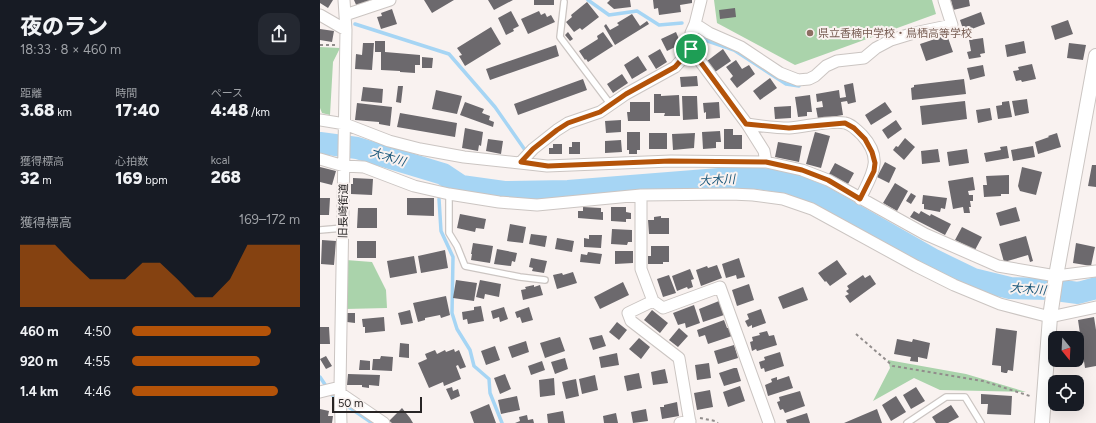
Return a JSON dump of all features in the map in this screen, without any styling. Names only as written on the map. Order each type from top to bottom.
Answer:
[{"type":"street","name":"旧長崎街道","points":[[341,417],[338,389],[345,124],[346,30],[344,0]]},
{"type":"street","points":[[345,15],[390,0]]},
{"type":"street","points":[[701,0],[695,24],[691,33],[691,49],[764,151],[766,162]]},
{"type":"street","points":[[695,24],[708,33],[741,47],[780,73],[798,80],[809,79],[815,76],[826,66],[837,61],[864,58],[876,48],[891,40],[914,33],[952,25],[944,0]]},
{"type":"street","points":[[320,15],[346,30]]},
{"type":"street","points":[[521,162],[533,149],[557,130],[568,123],[600,112],[626,94],[675,67],[691,49]]},
{"type":"street","points":[[1042,423],[1050,317],[1056,276],[1096,56]]},
{"type":"street","points":[[320,120],[345,124],[389,142],[420,149],[464,157],[548,166],[670,161],[766,162],[802,170],[828,180],[925,234],[998,266],[1056,276],[1096,271]]},
{"type":"street","points":[[746,124],[789,128],[845,123],[854,128],[865,139],[872,152],[875,163],[874,171],[860,199]]},
{"type":"street","points":[[320,160],[344,166],[364,167],[414,186],[449,194],[499,202],[537,205],[641,195],[731,194],[782,199],[812,209],[916,266],[954,285],[1000,304],[1050,317],[1096,307]]},
{"type":"street","points":[[641,195],[642,269],[653,301],[663,308],[720,287],[768,423]]},
{"type":"street","points":[[653,301],[628,313],[631,321],[679,358],[687,421]]},
{"type":"street","points":[[320,392],[338,389],[384,423]]},
{"type":"lane","points":[[564,2],[560,37],[611,104]]},
{"type":"lane","points":[[449,194],[450,233],[465,266],[520,277],[545,280]]},
{"type":"lane","points":[[320,230],[343,228]]},
{"type":"lane","points":[[907,423],[946,397],[964,397],[981,423]]},
{"type":"path","points":[[320,44],[346,46]]},
{"type":"path","points":[[856,334],[893,366],[984,381],[1030,396]]},
{"type":"path","points":[[687,421],[703,418],[718,423]]},
{"type":"green space","name":"県立香楠中学校・鳥栖高等学校","points":[[714,0],[932,0],[936,14],[795,65],[717,23]]},
{"type":"green space","points":[[320,47],[340,48],[333,62],[330,115],[322,113],[320,108]]},
{"type":"green space","points":[[346,260],[372,262],[386,290],[387,308],[345,309]]},
{"type":"green space","points":[[888,360],[966,374],[1026,392],[940,390],[914,378],[873,401],[890,368]]},
{"type":"building","points":[[320,0],[333,0],[328,8],[320,3]]},
{"type":"building","points":[[354,0],[374,0],[357,7]]},
{"type":"building","points":[[424,0],[454,0],[432,13]]},
{"type":"building","points":[[488,0],[513,0],[494,10]]},
{"type":"building","points":[[534,0],[554,0],[554,5],[534,5]]},
{"type":"building","points":[[610,0],[630,0],[631,7],[614,9],[607,3]]},
{"type":"building","points":[[653,0],[692,0],[692,3],[680,5],[681,12],[659,15],[658,8],[654,9]]},
{"type":"building","points":[[951,0],[969,0],[970,6],[953,10]]},
{"type":"building","points":[[587,2],[599,17],[582,30],[580,28],[574,32],[566,22],[572,17],[571,15]]},
{"type":"building","points":[[735,8],[736,17],[720,19],[719,10]]},
{"type":"building","points":[[392,9],[397,24],[381,29],[377,17],[382,16],[381,13]]},
{"type":"building","points":[[511,11],[519,26],[513,29],[514,31],[506,35],[498,18]]},
{"type":"building","points":[[539,11],[541,15],[545,13],[547,17],[551,15],[555,22],[528,34],[521,19]]},
{"type":"building","points":[[981,12],[985,24],[964,32],[960,20]]},
{"type":"building","points":[[632,14],[640,26],[647,21],[649,24],[615,45],[604,26],[606,24],[610,30],[619,25],[617,23]]},
{"type":"building","points":[[1068,20],[1073,34],[1055,40],[1051,26]]},
{"type":"building","points":[[491,27],[501,44],[465,66],[459,56],[462,55],[457,48]]},
{"type":"building","points":[[320,29],[334,31],[332,42],[320,40]]},
{"type":"building","points":[[568,32],[573,39],[570,41],[565,35]]},
{"type":"building","points":[[603,32],[613,46],[588,62],[579,51],[598,39],[597,36]]},
{"type":"building","points":[[676,32],[681,44],[667,51],[661,39]]},
{"type":"building","points":[[947,35],[953,52],[926,61],[920,44]]},
{"type":"building","points":[[983,38],[985,53],[980,54],[981,57],[969,59],[967,52],[971,51],[969,40]]},
{"type":"building","points":[[375,41],[385,41],[385,52],[420,55],[420,65],[415,65],[415,73],[381,70],[381,52],[375,52]]},
{"type":"building","points":[[1024,41],[1026,53],[1007,57],[1005,45]]},
{"type":"building","points":[[363,43],[374,43],[372,70],[355,69],[356,54],[362,55]]},
{"type":"building","points":[[1069,43],[1086,45],[1083,60],[1067,58]]},
{"type":"building","points":[[556,45],[559,56],[490,80],[486,69]]},
{"type":"building","points":[[660,49],[667,62],[656,69],[648,56]]},
{"type":"building","points":[[723,49],[731,61],[715,72],[707,61]]},
{"type":"building","points":[[638,56],[647,70],[632,79],[624,65]]},
{"type":"building","points":[[422,57],[433,58],[432,68],[422,68]]},
{"type":"building","points":[[736,60],[742,69],[749,65],[755,74],[737,88],[730,79],[733,76],[726,67]]},
{"type":"building","points":[[1032,64],[1036,79],[1022,82],[1021,80],[1016,81],[1013,71],[1019,70],[1018,67]]},
{"type":"building","points":[[983,65],[985,76],[970,80],[967,68]]},
{"type":"building","points":[[622,74],[628,83],[613,93],[607,84]]},
{"type":"building","points":[[697,76],[698,86],[681,87],[680,77]]},
{"type":"building","points":[[770,78],[777,88],[760,100],[753,91]]},
{"type":"building","points":[[583,79],[587,90],[518,115],[514,104]]},
{"type":"building","points":[[964,79],[966,94],[912,100],[911,88],[914,87],[914,85]]},
{"type":"building","points":[[853,83],[856,102],[848,104],[847,101],[841,102],[843,115],[818,119],[816,108],[823,107],[822,101],[817,102],[816,94],[839,90],[840,98],[846,97],[844,85]]},
{"type":"building","points":[[398,86],[403,86],[401,103],[396,102]]},
{"type":"building","points":[[363,87],[383,89],[382,103],[361,101]]},
{"type":"building","points":[[436,90],[462,96],[457,114],[432,109]]},
{"type":"building","points":[[654,94],[661,94],[661,96],[679,95],[680,116],[664,116],[665,113],[654,113]]},
{"type":"building","points":[[810,95],[812,112],[807,112],[807,116],[798,117],[795,97]]},
{"type":"building","points":[[682,96],[697,96],[698,119],[683,120]]},
{"type":"building","points":[[1027,99],[1029,113],[1015,116],[1012,101]]},
{"type":"building","points":[[965,101],[967,119],[922,125],[920,106]]},
{"type":"building","points":[[1009,101],[1012,117],[998,119],[996,106],[1002,105],[1002,102]]},
{"type":"building","points":[[465,102],[484,109],[482,113],[490,116],[489,120],[494,122],[493,127],[460,115]]},
{"type":"building","points":[[630,102],[650,102],[650,121],[628,121],[627,112],[630,112]]},
{"type":"building","points":[[719,102],[720,118],[706,119],[706,112],[704,113],[703,103]]},
{"type":"building","points":[[885,102],[892,112],[871,125],[865,115]]},
{"type":"building","points":[[357,103],[392,107],[390,126],[379,124],[379,122],[355,120]]},
{"type":"building","points":[[791,106],[791,118],[775,119],[774,107]]},
{"type":"building","points":[[990,108],[992,120],[978,123],[976,110]]},
{"type":"building","points":[[400,113],[457,123],[455,137],[397,127]]},
{"type":"building","points":[[621,120],[621,132],[606,133],[605,121]]},
{"type":"building","points":[[896,120],[902,129],[888,139],[882,130]]},
{"type":"building","points":[[465,128],[483,132],[481,146],[479,145],[478,151],[462,148]]},
{"type":"building","points":[[724,129],[733,129],[733,135],[742,135],[742,149],[724,149]]},
{"type":"building","points":[[720,131],[721,142],[716,142],[716,148],[703,149],[702,132]]},
{"type":"building","points":[[627,132],[640,132],[640,150],[637,150],[637,154],[629,154],[629,150],[627,150]]},
{"type":"building","points":[[815,132],[830,136],[821,168],[806,164]]},
{"type":"building","points":[[649,133],[667,133],[667,149],[649,149]]},
{"type":"building","points":[[695,133],[694,148],[673,150],[672,134]]},
{"type":"building","points":[[1057,133],[1061,147],[1038,154],[1035,142]]},
{"type":"building","points":[[905,138],[915,147],[904,160],[893,150],[896,146],[898,147]]},
{"type":"building","points":[[488,139],[503,141],[501,154],[486,151]]},
{"type":"building","points":[[621,140],[622,152],[605,153],[605,141]]},
{"type":"building","points":[[572,142],[580,142],[580,154],[569,154],[569,147],[572,147]]},
{"type":"building","points":[[778,142],[802,146],[799,162],[775,157]]},
{"type":"building","points":[[553,144],[562,144],[562,154],[549,154],[549,148],[553,148]]},
{"type":"building","points":[[1007,146],[1009,158],[986,162],[984,153],[1001,150],[1000,147]]},
{"type":"building","points":[[1033,146],[1035,157],[1013,161],[1011,150]]},
{"type":"building","points":[[938,149],[940,162],[922,164],[921,151]]},
{"type":"building","points":[[967,149],[969,163],[949,166],[947,152]]},
{"type":"building","points":[[885,162],[896,168],[889,183],[877,177]]},
{"type":"building","points":[[835,163],[854,173],[848,184],[829,174]]},
{"type":"building","points":[[1092,165],[1096,165],[1096,187],[1088,186]]},
{"type":"building","points":[[320,167],[336,171],[332,185],[320,182]]},
{"type":"building","points":[[1022,167],[1042,172],[1036,195],[1020,191],[1018,186]]},
{"type":"building","points":[[1009,175],[1009,194],[984,197],[983,185],[987,185],[986,176]]},
{"type":"building","points":[[973,177],[975,190],[968,191],[969,195],[973,195],[973,201],[970,201],[971,207],[969,207],[970,213],[964,213],[963,207],[953,209],[948,181]]},
{"type":"building","points":[[353,178],[373,179],[372,195],[351,194],[351,184],[353,184]]},
{"type":"building","points":[[895,183],[908,191],[897,211],[883,203]]},
{"type":"building","points":[[911,193],[916,196],[911,204],[906,201]]},
{"type":"building","points":[[923,195],[947,198],[945,209],[941,208],[940,212],[924,209],[924,204],[922,204]]},
{"type":"building","points":[[320,198],[330,198],[329,215],[320,215]]},
{"type":"building","points":[[407,198],[434,198],[434,216],[407,215]]},
{"type":"building","points":[[583,207],[601,208],[601,212],[603,212],[603,220],[578,218],[578,211],[583,211]]},
{"type":"building","points":[[611,207],[626,207],[626,212],[631,213],[631,219],[626,219],[626,222],[611,221]]},
{"type":"building","points":[[1016,207],[1020,221],[1000,226],[996,213]]},
{"type":"building","points":[[358,208],[377,208],[377,228],[357,228]]},
{"type":"building","points":[[914,211],[919,214],[921,211],[930,216],[931,214],[951,224],[945,235],[910,217]]},
{"type":"building","points":[[460,214],[486,219],[484,229],[476,228],[475,232],[457,228]]},
{"type":"building","points":[[661,216],[661,218],[669,218],[669,234],[649,234],[648,220],[654,220],[654,217]]},
{"type":"building","points":[[510,224],[526,227],[523,243],[507,241]]},
{"type":"building","points":[[962,227],[982,237],[975,250],[955,240]]},
{"type":"building","points":[[612,229],[632,230],[632,242],[628,242],[627,245],[611,244]]},
{"type":"building","points":[[531,234],[547,236],[545,247],[529,244]]},
{"type":"building","points":[[589,235],[602,235],[601,248],[584,247],[584,238],[589,239]]},
{"type":"building","points":[[1026,236],[1033,261],[1030,262],[1028,255],[1004,262],[999,244]]},
{"type":"building","points":[[557,238],[574,241],[572,252],[555,249]]},
{"type":"building","points":[[322,240],[336,241],[334,265],[321,264]]},
{"type":"building","points":[[357,241],[376,241],[376,258],[357,258]]},
{"type":"building","points":[[473,243],[493,246],[490,263],[471,260]]},
{"type":"building","points":[[1076,243],[1095,247],[1091,266],[1073,263]]},
{"type":"building","points":[[651,246],[669,246],[669,262],[663,262],[663,264],[648,264],[648,256],[651,256]]},
{"type":"building","points":[[497,249],[517,253],[515,262],[512,261],[511,266],[494,264]]},
{"type":"building","points":[[445,250],[448,268],[421,273],[418,256]]},
{"type":"building","points":[[615,251],[633,251],[633,263],[615,264]]},
{"type":"building","points":[[588,252],[602,254],[600,264],[580,262],[581,254],[587,255]]},
{"type":"building","points":[[414,256],[417,273],[390,278],[387,261]]},
{"type":"building","points":[[531,258],[547,261],[544,273],[532,271],[533,268],[529,267]]},
{"type":"building","points":[[739,258],[745,277],[737,279],[736,275],[726,278],[722,264]]},
{"type":"building","points":[[837,260],[847,274],[830,286],[818,273]]},
{"type":"building","points":[[717,265],[722,278],[701,286],[696,270],[707,266],[708,268]]},
{"type":"building","points":[[690,269],[694,279],[691,280],[693,287],[688,289],[687,287],[677,291],[672,276]]},
{"type":"building","points":[[573,272],[577,283],[557,289],[553,275],[562,273],[563,275]]},
{"type":"building","points":[[669,275],[676,293],[663,297],[657,279]]},
{"type":"building","points":[[863,275],[865,278],[870,275],[876,284],[850,303],[845,296],[849,294],[846,291],[849,289],[847,286]]},
{"type":"building","points":[[456,280],[477,283],[474,301],[453,298]]},
{"type":"building","points":[[480,280],[501,284],[499,297],[485,294],[484,299],[476,297]]},
{"type":"building","points":[[623,282],[629,295],[600,309],[594,297]]},
{"type":"building","points":[[749,284],[754,300],[737,306],[732,290]]},
{"type":"building","points":[[534,285],[534,287],[540,285],[543,295],[523,300],[521,290],[526,289],[525,287]]},
{"type":"building","points":[[803,287],[808,300],[783,309],[778,297]]},
{"type":"building","points":[[446,296],[450,315],[441,318],[440,315],[425,318],[425,320],[418,322],[413,303]]},
{"type":"building","points":[[719,301],[724,315],[703,322],[699,309]]},
{"type":"building","points":[[694,305],[700,323],[686,328],[685,323],[678,325],[673,313]]},
{"type":"building","points":[[481,306],[484,321],[468,324],[467,319],[463,320],[462,312],[474,310],[474,307]]},
{"type":"building","points":[[504,307],[508,319],[500,322],[499,317],[493,319],[491,311]]},
{"type":"building","points":[[529,307],[533,320],[522,323],[520,317],[517,318],[515,312]]},
{"type":"building","points":[[761,309],[766,323],[752,328],[752,325],[748,327],[745,321],[749,319],[747,314]]},
{"type":"building","points":[[410,310],[413,323],[401,325],[398,313]]},
{"type":"building","points":[[652,310],[668,323],[660,333],[644,320]]},
{"type":"building","points":[[347,313],[355,313],[355,323],[347,322]]},
{"type":"building","points":[[384,317],[385,331],[365,333],[365,327],[363,327],[362,319]]},
{"type":"building","points":[[1094,317],[1096,330],[1096,366],[1085,368],[1084,331],[1080,331],[1078,320]]},
{"type":"building","points":[[724,320],[732,336],[708,344],[705,335],[699,337],[697,330]]},
{"type":"building","points":[[617,322],[627,330],[619,340],[609,332]]},
{"type":"building","points":[[320,327],[329,327],[330,344],[320,344]]},
{"type":"building","points":[[679,328],[688,336],[678,347],[669,340]]},
{"type":"building","points":[[996,328],[1017,331],[1013,371],[1008,370],[1007,373],[1001,372],[1001,366],[992,365]]},
{"type":"building","points":[[767,331],[769,336],[774,335],[777,345],[752,351],[750,342],[753,341],[752,337]]},
{"type":"building","points":[[602,335],[606,346],[593,350],[589,338]]},
{"type":"building","points":[[560,337],[565,351],[545,358],[540,343]]},
{"type":"building","points":[[639,338],[650,347],[641,359],[629,349]]},
{"type":"building","points":[[897,339],[912,342],[913,339],[930,343],[927,359],[918,357],[918,362],[910,361],[911,357],[894,354]]},
{"type":"building","points":[[526,341],[529,352],[512,358],[508,347]]},
{"type":"building","points":[[400,343],[409,344],[409,358],[399,357]]},
{"type":"building","points":[[734,345],[738,358],[718,364],[714,351]]},
{"type":"building","points":[[495,346],[500,360],[486,365],[481,351]]},
{"type":"building","points":[[454,349],[455,352],[459,350],[466,367],[460,369],[458,365],[456,366],[461,379],[444,386],[443,382],[429,388],[418,363],[427,359],[425,354],[435,350],[437,354],[445,350],[446,352]]},
{"type":"building","points":[[780,352],[784,366],[765,372],[764,368],[761,369],[759,362],[765,360],[764,357]]},
{"type":"building","points":[[617,353],[619,365],[601,368],[599,357]]},
{"type":"building","points":[[326,356],[332,366],[326,369],[320,359]]},
{"type":"building","points":[[381,356],[393,357],[392,371],[372,370],[373,359],[380,359]]},
{"type":"building","points":[[565,358],[568,369],[555,374],[551,362]]},
{"type":"building","points":[[360,360],[370,361],[370,370],[359,370]]},
{"type":"building","points":[[542,361],[545,370],[531,375],[528,366]]},
{"type":"building","points":[[709,363],[711,378],[697,380],[695,365]]},
{"type":"building","points":[[737,368],[741,381],[724,386],[719,373]]},
{"type":"building","points":[[665,369],[668,383],[653,385],[651,372]]},
{"type":"building","points":[[639,373],[642,388],[627,391],[624,376]]},
{"type":"building","points":[[348,374],[380,375],[379,386],[369,385],[369,388],[362,387],[362,385],[347,385]]},
{"type":"building","points":[[505,374],[511,389],[500,394],[494,378]]},
{"type":"building","points":[[595,375],[598,390],[582,394],[579,379]]},
{"type":"building","points":[[789,376],[793,388],[768,396],[765,385],[772,382],[771,379],[777,377],[777,380]]},
{"type":"building","points":[[554,378],[555,395],[540,397],[539,380]]},
{"type":"building","points":[[576,379],[579,396],[566,399],[562,382]]},
{"type":"building","points":[[740,386],[745,401],[728,407],[723,392]]},
{"type":"building","points":[[452,387],[453,391],[458,389],[460,396],[451,400],[446,389]]},
{"type":"building","points":[[916,387],[925,401],[911,409],[903,395]]},
{"type":"building","points":[[710,390],[713,407],[697,410],[694,393]]},
{"type":"building","points":[[800,391],[805,406],[785,413],[783,409],[780,410],[777,402],[780,401],[779,397]]},
{"type":"building","points":[[981,394],[1012,396],[1011,415],[987,414],[988,404],[981,404]]},
{"type":"building","points":[[517,396],[520,410],[501,414],[498,400]]},
{"type":"building","points":[[896,396],[906,412],[891,421],[882,405]]},
{"type":"building","points":[[677,402],[679,416],[662,419],[660,407]]},
{"type":"building","points":[[489,404],[496,423],[474,423],[470,412]]},
{"type":"building","points":[[951,405],[959,417],[948,423],[936,423],[932,417]]},
{"type":"building","points":[[402,408],[413,423],[392,423],[389,421]]},
{"type":"building","points":[[320,409],[329,411],[328,416],[333,416],[332,423],[320,423]]},
{"type":"building","points":[[646,409],[648,421],[633,423],[631,412]]},
{"type":"building","points":[[877,409],[882,423],[844,423]]},
{"type":"building","points":[[563,411],[565,423],[548,423],[547,414]]},
{"type":"building","points":[[616,413],[618,423],[604,423],[603,416]]},
{"type":"building","points":[[807,413],[810,423],[787,423],[786,420]]},
{"type":"building","points":[[527,415],[528,420],[533,419],[534,423],[515,423],[520,421],[519,417]]},
{"type":"waterway","points":[[588,0],[609,15],[637,11],[659,25],[682,23]]},
{"type":"waterway","points":[[355,24],[449,54],[495,107],[525,150]]},
{"type":"waterway","points":[[696,37],[734,50],[786,84],[799,86]]},
{"type":"waterway","name":"大木川","points":[[320,143],[357,148],[443,174],[461,186],[504,192],[568,191],[719,179],[756,178],[789,183],[822,196],[934,260],[973,279],[1010,288],[1048,289],[1078,293],[1096,288]]},
{"type":"waterway","points":[[439,199],[441,231],[453,257],[452,313],[457,329],[470,350],[474,366],[489,379],[490,393],[502,423]]},
{"type":"waterway","points":[[320,377],[332,395],[338,399]]},
{"type":"waterway","points":[[343,403],[372,423]]},
{"type":"place","name":"県立香楠中学校・鳥栖高等学校","points":[[810,33]]},
{"type":"route","points":[[691,49],[746,124],[789,128],[845,123],[854,128],[865,139],[872,152],[875,163],[874,171],[860,199],[828,180],[802,170],[766,162],[670,161],[548,166],[521,162],[533,149],[557,130],[568,123],[600,112],[626,94],[675,67],[691,49]]}]
